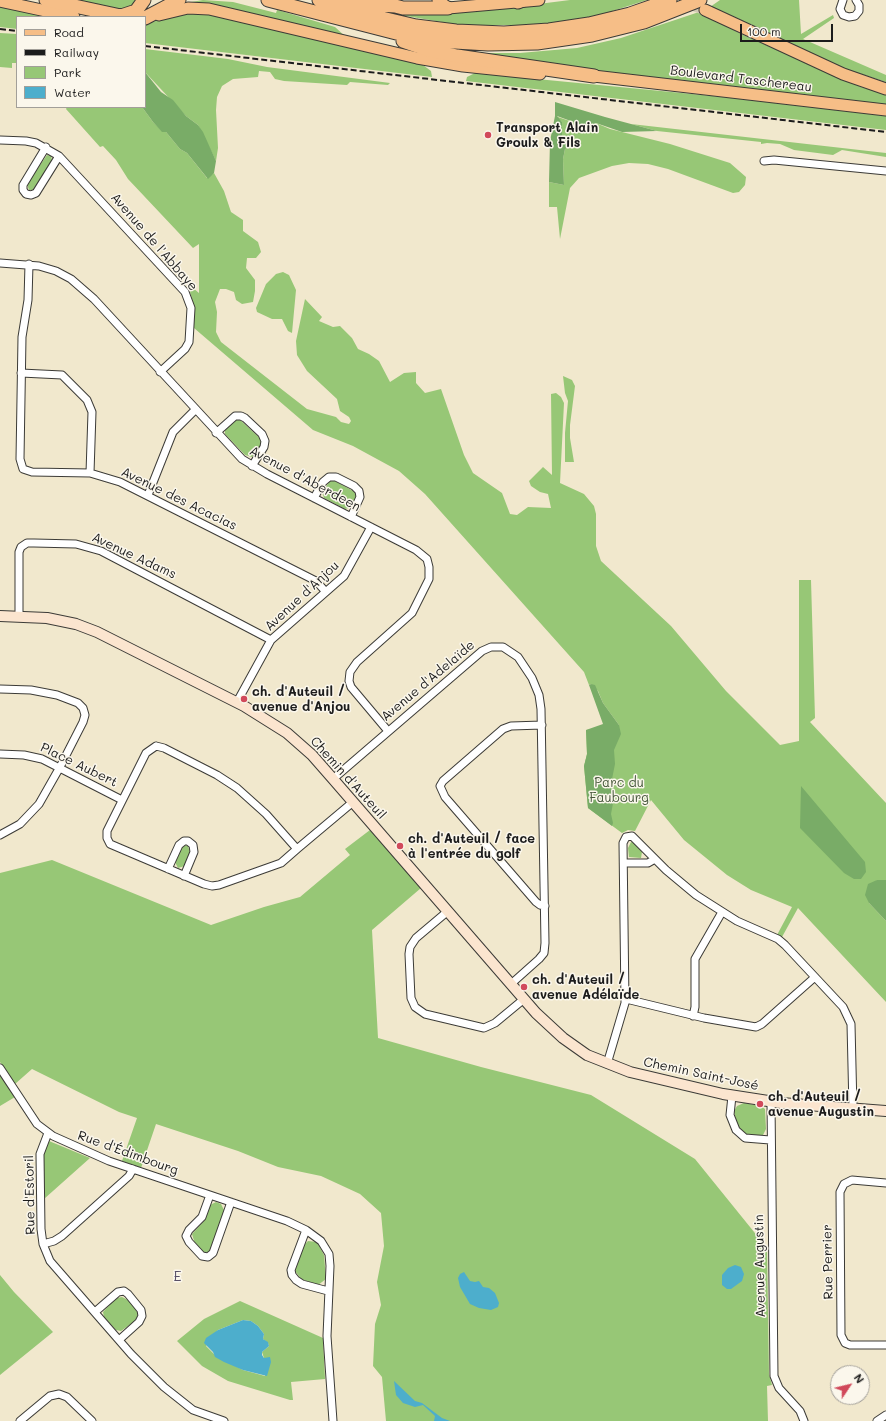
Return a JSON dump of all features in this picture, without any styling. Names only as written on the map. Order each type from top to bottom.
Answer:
[{"type":"highway","points":[[46,0],[121,16],[136,11],[144,0]]},
{"type":"highway","points":[[146,18],[179,0]]},
{"type":"highway","points":[[268,0],[404,35],[455,42],[488,44],[537,43],[592,35],[620,29],[703,5]]},
{"type":"highway","points":[[319,0],[375,17],[416,26],[456,31],[504,33],[550,30],[594,23],[630,14],[670,0]]},
{"type":"highway","points":[[319,0],[395,6],[411,9],[443,4]]},
{"type":"highway","points":[[395,6],[411,0]]},
{"type":"highway","points":[[360,24],[437,52],[594,76]]},
{"type":"main road","points":[[443,4],[539,0]]},
{"type":"main road","points":[[0,1],[69,16]]},
{"type":"main road","name":"Boulevard Taschereau","points":[[703,5],[843,74],[886,88]]},
{"type":"main road","name":"Boulevard Taschereau","points":[[146,19],[178,10],[203,8],[410,57],[455,65],[542,74],[594,76],[886,110]]},
{"type":"street","points":[[843,0],[840,9],[843,15],[848,17],[855,16],[859,11],[858,1]]},
{"type":"street","name":"Avenue de l'Abbaye","points":[[0,140],[26,141],[46,147],[59,156],[188,296],[191,308],[189,342],[185,349],[160,372]]},
{"type":"street","points":[[46,147],[24,183],[23,190],[26,194],[31,195],[36,193],[59,156]]},
{"type":"street","points":[[764,161],[774,160],[886,171]]},
{"type":"street","name":"Avenue d'Aberdeen","points":[[0,263],[29,264],[56,271],[81,286],[238,456],[252,466],[421,554],[426,559],[430,571],[427,584],[412,613],[357,662],[350,672],[351,687],[388,731]]},
{"type":"street","name":"Avenue des Acacias","points":[[29,264],[28,300],[22,337],[21,373],[20,459],[26,471],[90,474],[120,482],[316,581],[326,592]]},
{"type":"street","points":[[21,373],[62,375],[87,400],[92,412],[90,474]]},
{"type":"street","points":[[148,495],[173,432],[195,410]]},
{"type":"street","points":[[216,433],[234,416],[241,416],[245,418],[262,434],[265,441],[264,447],[252,466]]},
{"type":"street","points":[[314,498],[323,482],[332,477],[354,486],[359,491],[360,498],[351,517]]},
{"type":"street","name":"Avenue d'Anjou","points":[[237,702],[271,640],[347,572],[370,527]]},
{"type":"street","name":"Avenue Adams","points":[[19,616],[19,552],[21,547],[27,543],[76,544],[101,551],[271,640]]},
{"type":"street","name":"Chemin d'Auteuil","points":[[0,616],[19,616],[61,621],[98,632],[237,702],[287,733],[308,752],[333,779],[540,1018],[570,1044],[592,1058],[607,1064]]},
{"type":"street","name":"Avenue d'Adelaïde","points":[[333,779],[486,648],[497,646],[513,653],[532,678],[539,695],[542,725],[544,953],[511,984]]},
{"type":"street","points":[[0,689],[48,692],[81,705],[84,711],[84,718],[60,767],[35,810],[20,824],[0,835]]},
{"type":"street","points":[[542,725],[511,726],[503,729],[443,781],[440,786],[445,796],[521,884],[539,904],[544,906]]},
{"type":"street","points":[[297,849],[266,814],[237,788],[217,775],[164,748],[152,748],[146,753],[107,831],[108,842],[114,847],[209,886],[220,885],[281,863],[353,802]]},
{"type":"street","name":"Place Aubert","points":[[0,754],[30,755],[60,767],[122,800]]},
{"type":"street","points":[[607,1064],[626,999],[623,843],[628,836],[635,837],[655,859],[687,889],[722,912],[781,941],[843,1007],[851,1024],[853,1109]]},
{"type":"street","points":[[168,869],[179,844],[184,841],[188,842],[193,845],[194,852],[184,876]]},
{"type":"street","points":[[624,863],[648,863],[655,859]]},
{"type":"street","points":[[448,912],[416,938],[410,947],[411,998],[415,1007],[428,1015],[484,1028],[495,1023],[524,999]]},
{"type":"street","points":[[693,1016],[695,1007],[695,959],[722,912]]},
{"type":"street","points":[[626,999],[693,1016],[747,1027],[756,1027],[762,1024],[814,977]]},
{"type":"street","name":"Chemin Saint-José","points":[[607,1064],[666,1082],[732,1096],[771,1102],[886,1111]]},
{"type":"street","name":"Rue d'Édimbourg","points":[[0,1068],[34,1120],[48,1133],[87,1152],[133,1169],[287,1221],[306,1230],[321,1241],[328,1254],[330,1266],[327,1349],[333,1421]]},
{"type":"street","points":[[732,1096],[730,1115],[736,1130],[745,1138],[770,1140]]},
{"type":"street","name":"Avenue Augustin","points":[[771,1102],[770,1140],[774,1376],[779,1388],[800,1410],[804,1421]]},
{"type":"street","name":"Rue d'Estoril","points":[[48,1133],[40,1154],[41,1229],[43,1244],[53,1264],[145,1368],[182,1402],[198,1412],[224,1421]]},
{"type":"street","points":[[43,1244],[54,1241],[62,1236],[126,1180],[133,1169]]},
{"type":"street","name":"Rue Perrier","points":[[886,1183],[852,1180],[844,1184],[840,1192],[842,1335],[845,1343],[850,1345],[886,1345]]},
{"type":"street","points":[[210,1195],[202,1217],[189,1230],[186,1236],[189,1242],[202,1256],[208,1257],[213,1253],[231,1202]]},
{"type":"street","points":[[306,1230],[291,1270],[292,1274],[296,1280],[302,1284],[328,1291]]},
{"type":"street","points":[[95,1312],[118,1292],[128,1294],[141,1310],[142,1316],[139,1322],[119,1340]]},
{"type":"street","points":[[20,1421],[50,1396],[59,1394],[67,1397],[92,1421]]},
{"type":"street","points":[[878,1421],[886,1415]]},
{"type":"green space","points":[[68,0],[137,0],[130,8],[117,10]]},
{"type":"green space","points":[[203,0],[233,2],[276,13],[277,10],[281,11],[335,27],[347,38],[174,5]]},
{"type":"green space","points":[[570,0],[647,0],[600,15],[563,22],[530,25],[460,25],[388,13],[389,10],[499,9]]},
{"type":"green space","points":[[720,0],[799,0],[801,34],[833,15],[834,18],[803,39],[886,75],[886,82],[840,67],[710,7]]},
{"type":"green space","points":[[0,6],[47,16],[16,16],[16,29],[0,27]]},
{"type":"green space","points":[[188,12],[203,12],[423,65],[431,71],[432,77],[146,43],[146,24]]},
{"type":"green space","points":[[699,12],[741,34],[838,77],[861,87],[886,94],[886,105],[601,72],[477,53],[520,53],[577,48],[621,38]]},
{"type":"green space","points":[[0,33],[16,34],[16,63],[12,63],[12,68],[0,67]]},
{"type":"green space","points":[[146,49],[228,59],[267,67],[390,83],[388,85],[350,82],[347,85],[284,81],[275,79],[270,72],[259,71],[258,77],[233,79],[222,86],[217,97],[216,110],[218,148],[216,161],[198,125],[186,116],[146,73]]},
{"type":"green space","points":[[146,73],[161,92],[173,100],[186,116],[198,125],[203,132],[216,161],[214,173],[208,179],[187,153],[180,149],[166,132],[162,132],[143,108],[146,108]]},
{"type":"green space","points":[[475,73],[723,97],[886,116],[886,130],[466,81],[467,77]]},
{"type":"green space","points":[[555,102],[657,131],[622,132],[596,123],[590,128],[557,116],[562,122],[562,137],[570,144],[565,149],[563,159],[564,185],[549,182],[550,141],[555,116]]},
{"type":"green space","name":"Parc du Faubourg","points":[[143,108],[153,122],[162,131],[166,132],[180,149],[187,153],[207,178],[214,173],[224,191],[231,212],[243,220],[243,231],[258,242],[261,252],[256,258],[247,258],[246,268],[255,280],[253,302],[242,304],[236,300],[234,292],[226,289],[220,289],[215,302],[217,312],[216,332],[221,342],[307,409],[336,417],[341,422],[349,424],[351,421],[349,417],[340,411],[337,399],[307,371],[297,355],[296,341],[305,299],[322,317],[319,321],[333,327],[340,326],[352,338],[358,349],[379,361],[390,382],[404,373],[416,372],[416,383],[425,393],[441,389],[464,455],[473,473],[502,493],[510,514],[517,515],[528,507],[551,508],[548,494],[540,492],[531,486],[529,481],[543,467],[552,475],[551,394],[556,393],[561,397],[564,403],[560,483],[584,494],[594,506],[596,514],[596,546],[601,561],[671,626],[726,691],[780,745],[799,741],[799,580],[811,580],[815,718],[810,722],[886,803],[886,880],[877,880],[869,903],[886,921],[886,1002],[798,908],[782,937],[777,935],[792,907],[751,890],[727,875],[684,840],[651,800],[635,831],[628,830],[622,833],[588,808],[584,766],[587,754],[586,730],[619,725],[603,703],[598,691],[591,684],[589,685],[584,672],[425,494],[399,471],[353,446],[313,430],[194,328],[194,306],[190,292],[193,288],[199,293],[199,244],[193,248],[128,179],[116,160],[103,146],[100,147],[66,109]]},
{"type":"green space","points":[[555,116],[590,128],[596,123],[610,129],[670,144],[730,163],[746,177],[745,185],[739,192],[733,193],[668,169],[648,164],[629,163],[612,166],[579,178],[570,188],[560,239],[557,207],[549,207],[549,182],[564,185],[563,159],[565,149],[562,137],[562,122]]},
{"type":"green space","points":[[631,124],[886,153],[886,157],[842,150],[833,155],[794,150],[780,144],[761,144],[761,142],[657,131]]},
{"type":"green space","points":[[47,155],[51,156],[52,160],[34,190],[29,190],[27,184]]},
{"type":"green space","points":[[283,272],[289,275],[296,290],[292,333],[288,331],[282,319],[272,319],[257,312],[256,308],[266,284],[276,274]]},
{"type":"green space","points":[[563,376],[572,380],[575,386],[570,425],[570,438],[574,462],[565,462],[565,433],[568,401],[565,393]]},
{"type":"green space","points":[[239,419],[262,440],[262,444],[252,457],[245,455],[225,434],[225,429],[235,420]]},
{"type":"green space","points":[[330,481],[335,481],[355,492],[357,497],[352,507],[345,509],[324,498],[322,492]]},
{"type":"green space","points":[[589,685],[595,685],[603,703],[619,725],[621,734],[614,750],[615,764],[611,784],[614,798],[611,814],[613,823],[612,826],[588,808],[584,766],[587,754],[586,730],[603,724]]},
{"type":"green space","points":[[801,786],[865,862],[866,872],[861,879],[854,879],[844,873],[800,828]]},
{"type":"green space","points":[[370,830],[421,888],[372,930],[378,1038],[481,1067],[591,1095],[695,1159],[767,1248],[769,1374],[772,1385],[767,1386],[768,1421],[386,1421],[382,1377],[373,1366],[375,1324],[381,1305],[377,1282],[384,1246],[381,1213],[360,1194],[321,1176],[278,1167],[238,1151],[156,1124],[141,1168],[122,1161],[137,1118],[119,1112],[32,1069],[15,1084],[0,1062],[0,873],[52,860],[211,925],[264,907],[300,897],[350,855],[345,849]]},
{"type":"green space","points":[[631,842],[635,843],[642,852],[641,858],[629,857],[628,848]]},
{"type":"green space","points":[[184,845],[188,846],[190,852],[185,866],[178,868],[175,862],[181,848]]},
{"type":"green space","points":[[877,880],[886,880],[886,921],[869,903],[865,895],[868,884]]},
{"type":"green space","points":[[0,1073],[15,1097],[0,1106]]},
{"type":"green space","points":[[744,1103],[761,1106],[765,1109],[766,1129],[763,1135],[749,1135],[744,1133],[737,1125],[734,1111],[737,1106]]},
{"type":"green space","points":[[49,1141],[90,1158],[44,1199],[44,1154]]},
{"type":"green space","points":[[216,1202],[221,1204],[224,1210],[211,1249],[208,1252],[203,1252],[195,1244],[192,1234],[205,1220],[210,1205]]},
{"type":"green space","points":[[308,1241],[317,1242],[324,1255],[326,1279],[318,1285],[301,1279],[295,1271],[304,1245]]},
{"type":"green space","points":[[0,1275],[14,1292],[53,1332],[0,1375]]},
{"type":"green space","points":[[122,1297],[130,1301],[136,1309],[138,1315],[135,1321],[121,1331],[116,1330],[104,1317],[103,1312],[116,1298]]},
{"type":"green space","points":[[240,1301],[323,1338],[325,1379],[291,1382],[293,1400],[228,1381],[202,1366],[177,1341],[204,1319]],"holes":[[[243,1320],[251,1321],[258,1326],[264,1334],[263,1339],[269,1346],[262,1352],[264,1358],[266,1359],[265,1376],[243,1370],[215,1355],[206,1346],[218,1330]]]},
{"type":"water","points":[[735,1265],[741,1267],[744,1274],[742,1281],[731,1289],[727,1289],[722,1285],[722,1275],[728,1268]]},
{"type":"water","points":[[464,1272],[470,1281],[479,1281],[483,1287],[489,1288],[495,1293],[499,1303],[498,1307],[491,1310],[479,1308],[470,1304],[460,1287],[458,1278],[460,1274]]},
{"type":"water","points":[[243,1320],[251,1321],[258,1326],[264,1334],[263,1339],[268,1342],[269,1346],[262,1352],[264,1358],[270,1357],[271,1362],[267,1376],[243,1370],[224,1362],[215,1357],[213,1352],[204,1343],[206,1338],[218,1330]]},
{"type":"water","points":[[394,1381],[415,1401],[422,1403],[442,1418],[450,1421],[434,1421],[435,1416],[423,1405],[415,1407],[403,1403],[396,1395]]},
{"type":"tunnel","points":[[680,0],[705,10]]},
{"type":"railway","points":[[0,29],[16,31]]},
{"type":"railway","points":[[146,46],[886,132]]},
{"type":"place","name":"Transport Alain Groulx & Fils","points":[[488,135]]},
{"type":"place","name":"ch. d'Auteuil / avenue d'Anjou","points":[[244,699]]},
{"type":"place","name":"ch. d'Auteuil / face à l'entrée du golf","points":[[400,846]]},
{"type":"place","name":"ch. d'Auteuil / avenue Adélaïde","points":[[524,987]]},
{"type":"place","name":"ch. d'Auteuil / avenue Augustin","points":[[760,1104]]},
{"type":"district","name":"E","points":[[178,1277]]}]
